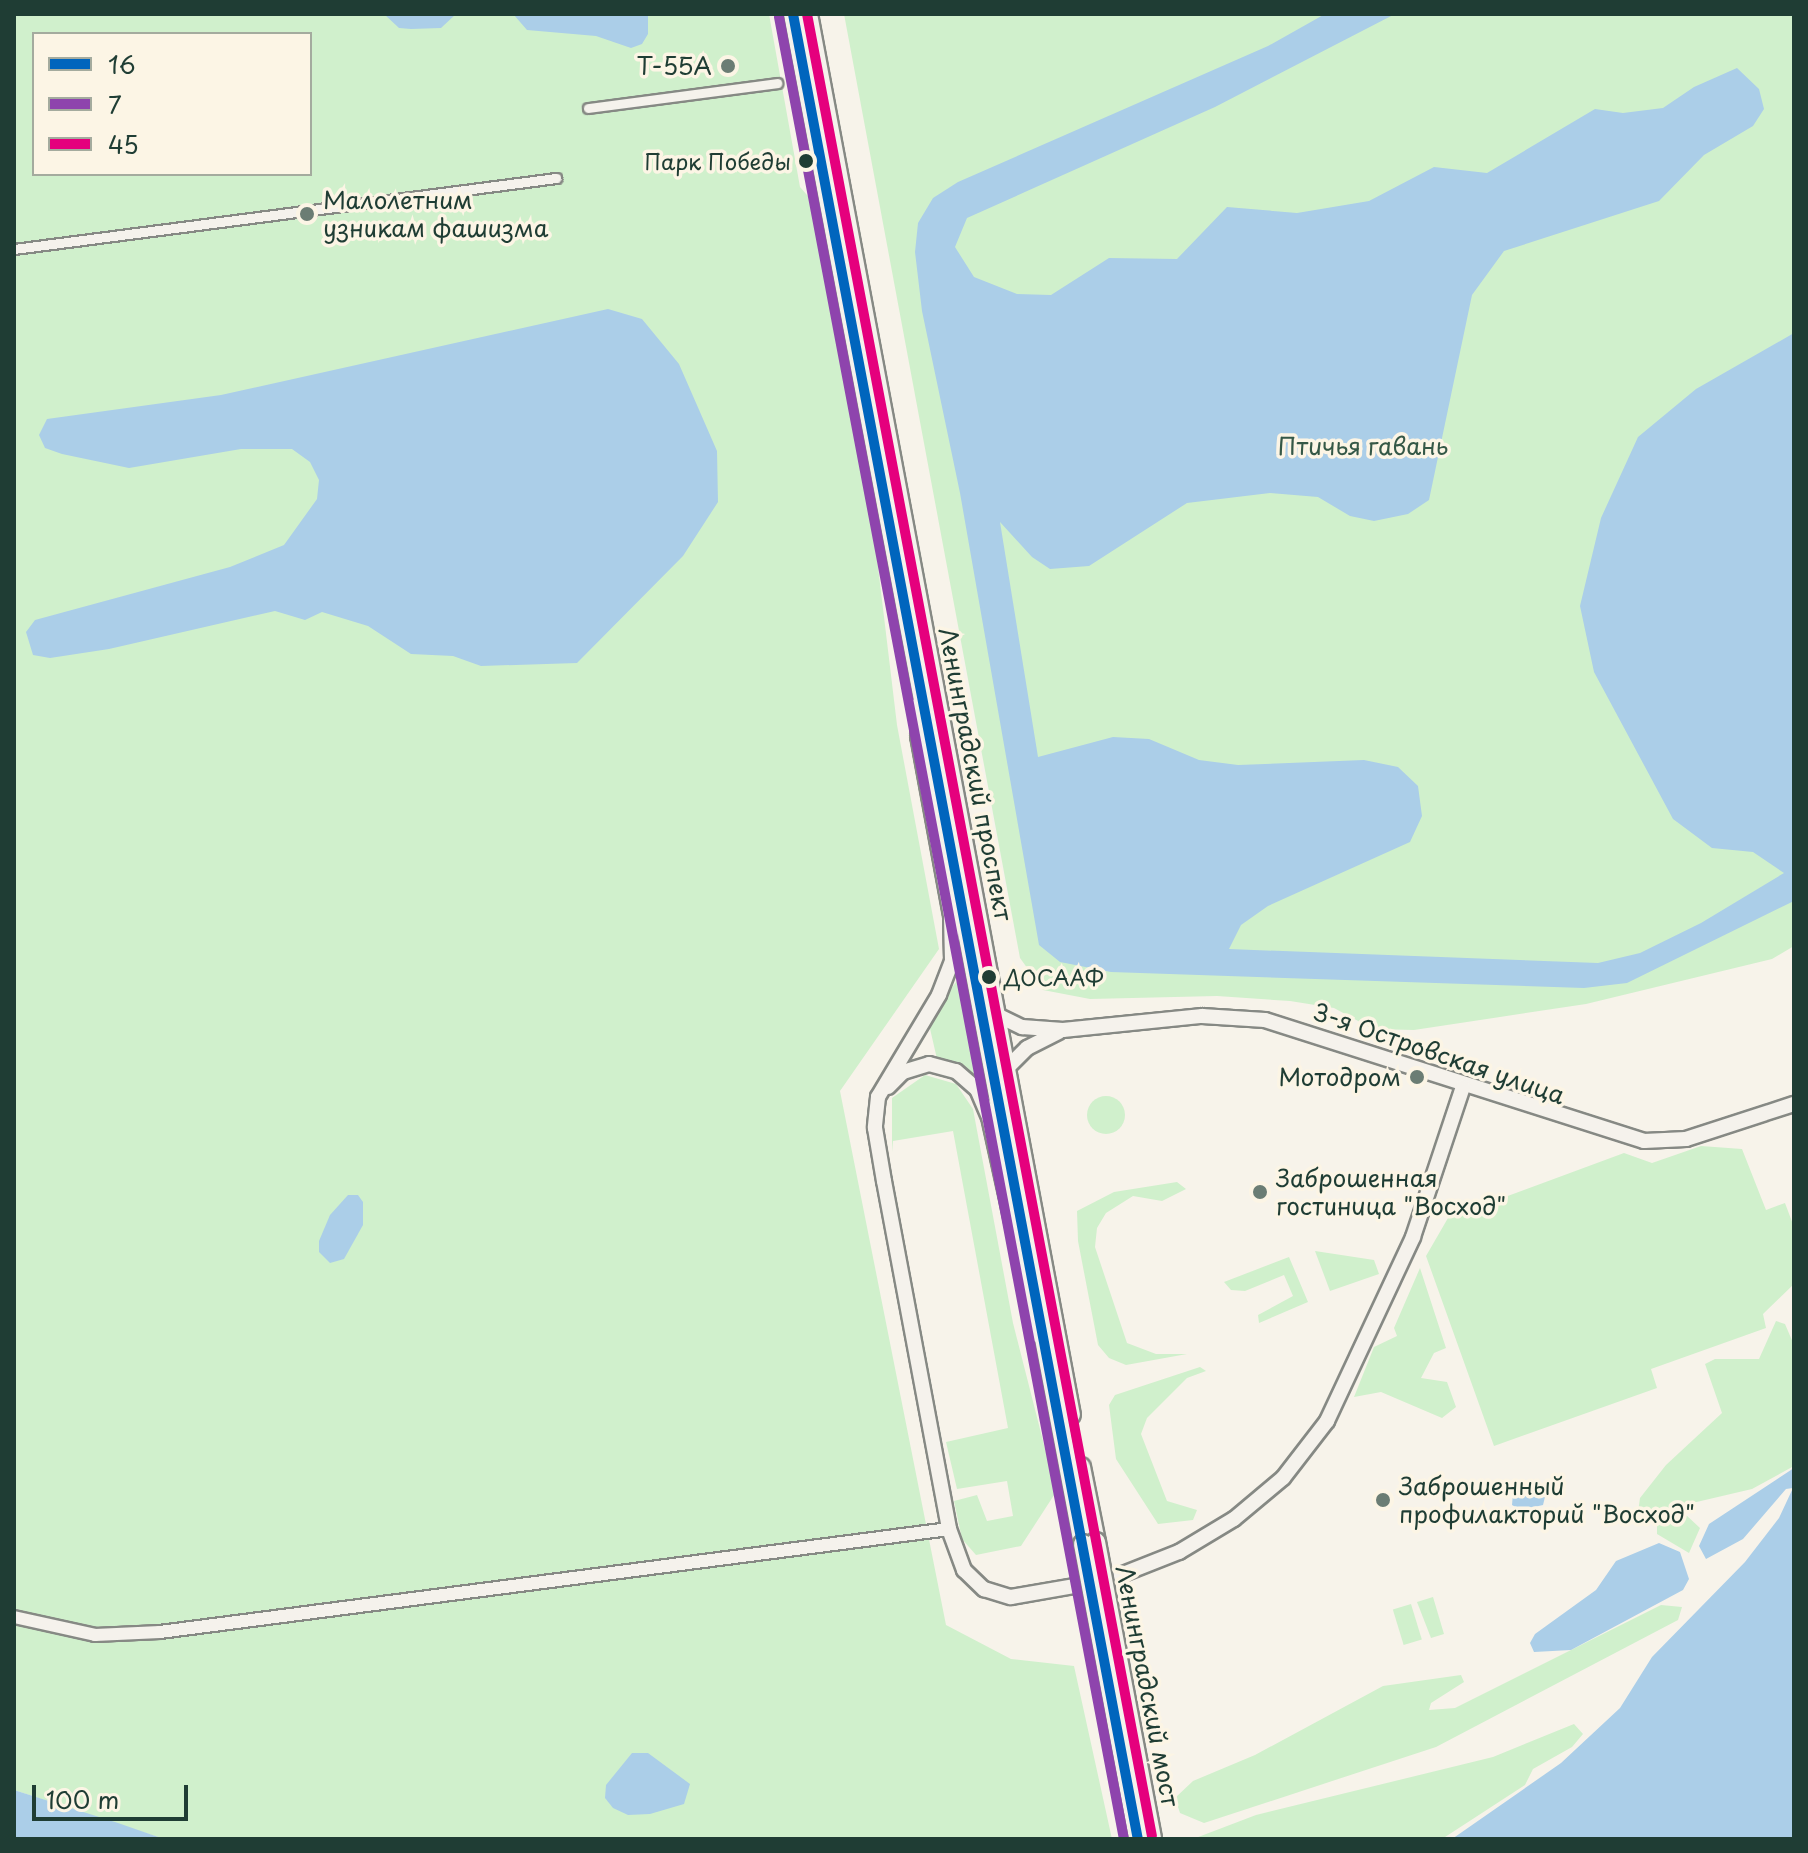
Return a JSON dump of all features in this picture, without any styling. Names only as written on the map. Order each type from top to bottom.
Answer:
[{"type":"main road","name":"Ленинградский проспект","points":[[793,14],[1049,1364],[1090,1543]]},
{"type":"main road","name":"Ленинградский проспект","points":[[808,14],[1007,1068],[1090,1543]]},
{"type":"main road","name":"Ленинградский мост","points":[[1090,1543],[1138,1839]]},
{"type":"main road","name":"Ленинградский мост","points":[[1090,1543],[1152,1839]]},
{"type":"street","points":[[588,108],[777,83]]},
{"type":"street","points":[[14,249],[556,178]]},
{"type":"street","points":[[918,673],[918,736],[951,916],[952,961],[939,995],[883,1083],[876,1117],[949,1529],[964,1570],[984,1589],[1027,1597],[1075,1586]]},
{"type":"street","points":[[997,1015],[1022,1027],[1063,1030]]},
{"type":"street","name":"3-я Островская улица","points":[[1063,1030],[1202,1016],[1265,1020],[1463,1087],[1644,1141],[1686,1139],[1794,1104]]},
{"type":"street","points":[[1007,1068],[1027,1048],[1063,1030]]},
{"type":"street","points":[[876,1117],[889,1085],[911,1068],[948,1067],[977,1089],[989,1117],[1029,1314],[1049,1364]]},
{"type":"street","points":[[1118,1576],[1179,1552],[1234,1519],[1283,1478],[1327,1421],[1413,1237],[1463,1087]]},
{"type":"street","points":[[14,1617],[95,1635],[160,1632],[949,1529]]},
{"type":"green space","name":"Парк Победы","points":[[14,14],[769,14],[800,187],[814,203],[869,492],[897,725],[939,949],[840,1091],[946,1625],[1011,1659],[1074,1666],[1112,1839],[164,1839],[14,1790]]},
{"type":"green space","name":"Птичья гавань","points":[[844,14],[1794,14],[1794,946],[1772,959],[1586,1004],[1414,1030],[1373,1029],[1334,1008],[1290,1001],[1217,996],[1090,999],[1043,990],[1020,958]]},
{"type":"green space","points":[[959,978],[962,980],[986,1097],[963,1069],[937,1059],[928,1020]]},
{"type":"green space","points":[[925,1075],[956,1084],[973,1109],[1013,1323],[1056,1492],[1021,1546],[976,1555],[962,1539],[954,1501],[977,1495],[987,1521],[1013,1516],[1007,1481],[957,1489],[946,1442],[1008,1428],[953,1131],[893,1141],[892,1152],[892,1098]]},
{"type":"green space","points":[[1106,1096],[1119,1102],[1125,1115],[1119,1128],[1106,1134],[1093,1128],[1087,1115],[1093,1102]]},
{"type":"green space","points":[[1701,1146],[1742,1149],[1766,1210],[1785,1203],[1794,1227],[1794,1284],[1763,1314],[1766,1328],[1651,1369],[1657,1388],[1494,1446],[1426,1256],[1448,1218],[1624,1153],[1652,1163]]},
{"type":"green space","points":[[1177,1182],[1186,1189],[1162,1201],[1133,1196],[1106,1213],[1097,1228],[1095,1247],[1127,1343],[1156,1354],[1187,1354],[1126,1365],[1109,1358],[1098,1345],[1078,1241],[1077,1211],[1114,1192]]},
{"type":"green space","points":[[1315,1251],[1374,1260],[1379,1274],[1330,1291]]},
{"type":"green space","points":[[1289,1257],[1308,1302],[1259,1323],[1258,1315],[1293,1296],[1284,1275],[1245,1291],[1231,1290],[1224,1282]]},
{"type":"green space","points":[[1420,1268],[1446,1348],[1434,1353],[1421,1378],[1447,1382],[1456,1407],[1442,1418],[1381,1392],[1354,1397],[1374,1347],[1397,1336],[1394,1328]]},
{"type":"green space","points":[[1776,1321],[1785,1324],[1794,1345],[1794,1466],[1752,1489],[1688,1504],[1685,1514],[1700,1528],[1689,1553],[1657,1534],[1657,1522],[1638,1512],[1640,1498],[1666,1465],[1722,1413],[1705,1364],[1715,1359],[1759,1359]]},
{"type":"green space","points":[[1200,1367],[1206,1371],[1187,1378],[1147,1418],[1141,1434],[1167,1501],[1197,1510],[1193,1520],[1158,1524],[1116,1459],[1109,1405],[1115,1395]]},
{"type":"green space","points":[[1433,1597],[1444,1634],[1431,1638],[1417,1602]]},
{"type":"green space","points":[[1411,1604],[1422,1639],[1404,1645],[1393,1610]]},
{"type":"green space","points":[[1661,1605],[1682,1607],[1678,1620],[1436,1747],[1204,1823],[1180,1813],[1175,1798],[1193,1781],[1255,1755],[1383,1686],[1461,1675],[1464,1682],[1431,1703],[1429,1710],[1455,1708]]},
{"type":"green space","points":[[1574,1724],[1583,1734],[1572,1747],[1533,1769],[1525,1785],[1442,1839],[1193,1839],[1256,1815],[1493,1757]]},
{"type":"water","points":[[384,14],[456,14],[441,28],[411,29],[399,28]]},
{"type":"water","points":[[648,14],[648,34],[642,44],[631,48],[596,36],[527,30],[514,15]]},
{"type":"water","points":[[1325,14],[1395,14],[1215,107],[967,218],[955,247],[974,277],[1017,294],[1051,295],[1109,258],[1177,259],[1227,207],[1297,213],[1369,201],[1434,167],[1487,173],[1595,109],[1623,113],[1663,108],[1694,87],[1737,68],[1759,89],[1764,109],[1753,126],[1704,155],[1659,201],[1504,251],[1472,295],[1429,500],[1408,514],[1374,521],[1350,516],[1318,497],[1270,493],[1187,503],[1089,566],[1050,569],[1032,557],[1000,522],[1038,757],[1113,737],[1149,739],[1199,760],[1238,765],[1364,760],[1398,767],[1418,786],[1422,816],[1410,842],[1268,906],[1241,925],[1229,949],[1598,963],[1640,953],[1701,923],[1784,873],[1753,852],[1712,848],[1673,819],[1594,672],[1580,606],[1601,518],[1638,437],[1696,389],[1794,333],[1794,901],[1627,983],[1584,988],[1111,972],[1060,962],[1039,945],[960,493],[922,311],[915,252],[918,223],[933,198],[958,182],[1268,46]]},
{"type":"water","points":[[608,309],[642,319],[679,364],[717,451],[718,502],[683,556],[577,663],[481,666],[453,656],[411,654],[368,626],[322,612],[305,620],[275,611],[109,649],[50,658],[33,655],[26,632],[35,620],[230,567],[284,545],[317,499],[319,480],[310,462],[292,449],[241,449],[129,468],[62,454],[45,448],[39,435],[47,419],[221,395]]},
{"type":"water","points":[[348,1195],[358,1195],[363,1202],[363,1225],[344,1259],[330,1263],[319,1252],[319,1241],[330,1215]]},
{"type":"water","points":[[1794,1468],[1794,1839],[1452,1839],[1561,1763],[1620,1708],[1652,1657],[1745,1562],[1779,1518],[1793,1488],[1786,1489],[1743,1539],[1706,1559],[1699,1546],[1709,1524]]},
{"type":"water","points":[[1541,1486],[1546,1493],[1543,1505],[1521,1510],[1512,1505],[1513,1493]]},
{"type":"water","points":[[1659,1543],[1680,1552],[1689,1579],[1683,1590],[1571,1650],[1534,1652],[1530,1643],[1535,1634],[1596,1590],[1616,1561]]},
{"type":"water","points":[[632,1753],[648,1753],[690,1784],[684,1804],[650,1814],[628,1815],[613,1808],[605,1798],[606,1785]]},
{"type":"water","points":[[14,1790],[118,1823],[164,1839],[14,1839]]},
{"type":"transit line","name":"16","points":[[793,14],[1138,1839]]},
{"type":"transit line","name":"45","points":[[807,14],[1152,1836]]},
{"type":"transit line","name":"7","points":[[779,17],[1124,1839]]},
{"type":"place","name":"Т-55А","points":[[728,66]]},
{"type":"place","name":"Парк Победы","points":[[806,161]]},
{"type":"place","name":"Малолетним узникам фашизма","points":[[307,214]]},
{"type":"place","name":"ДОСААФ","points":[[989,977]]},
{"type":"place","name":"Мотодром","points":[[1417,1077]]},
{"type":"place","name":"Заброшенная гостиница \"Восход\"","points":[[1260,1192]]},
{"type":"place","name":"Заброшенный профилакторий \"Восход\"","points":[[1383,1500]]}]
